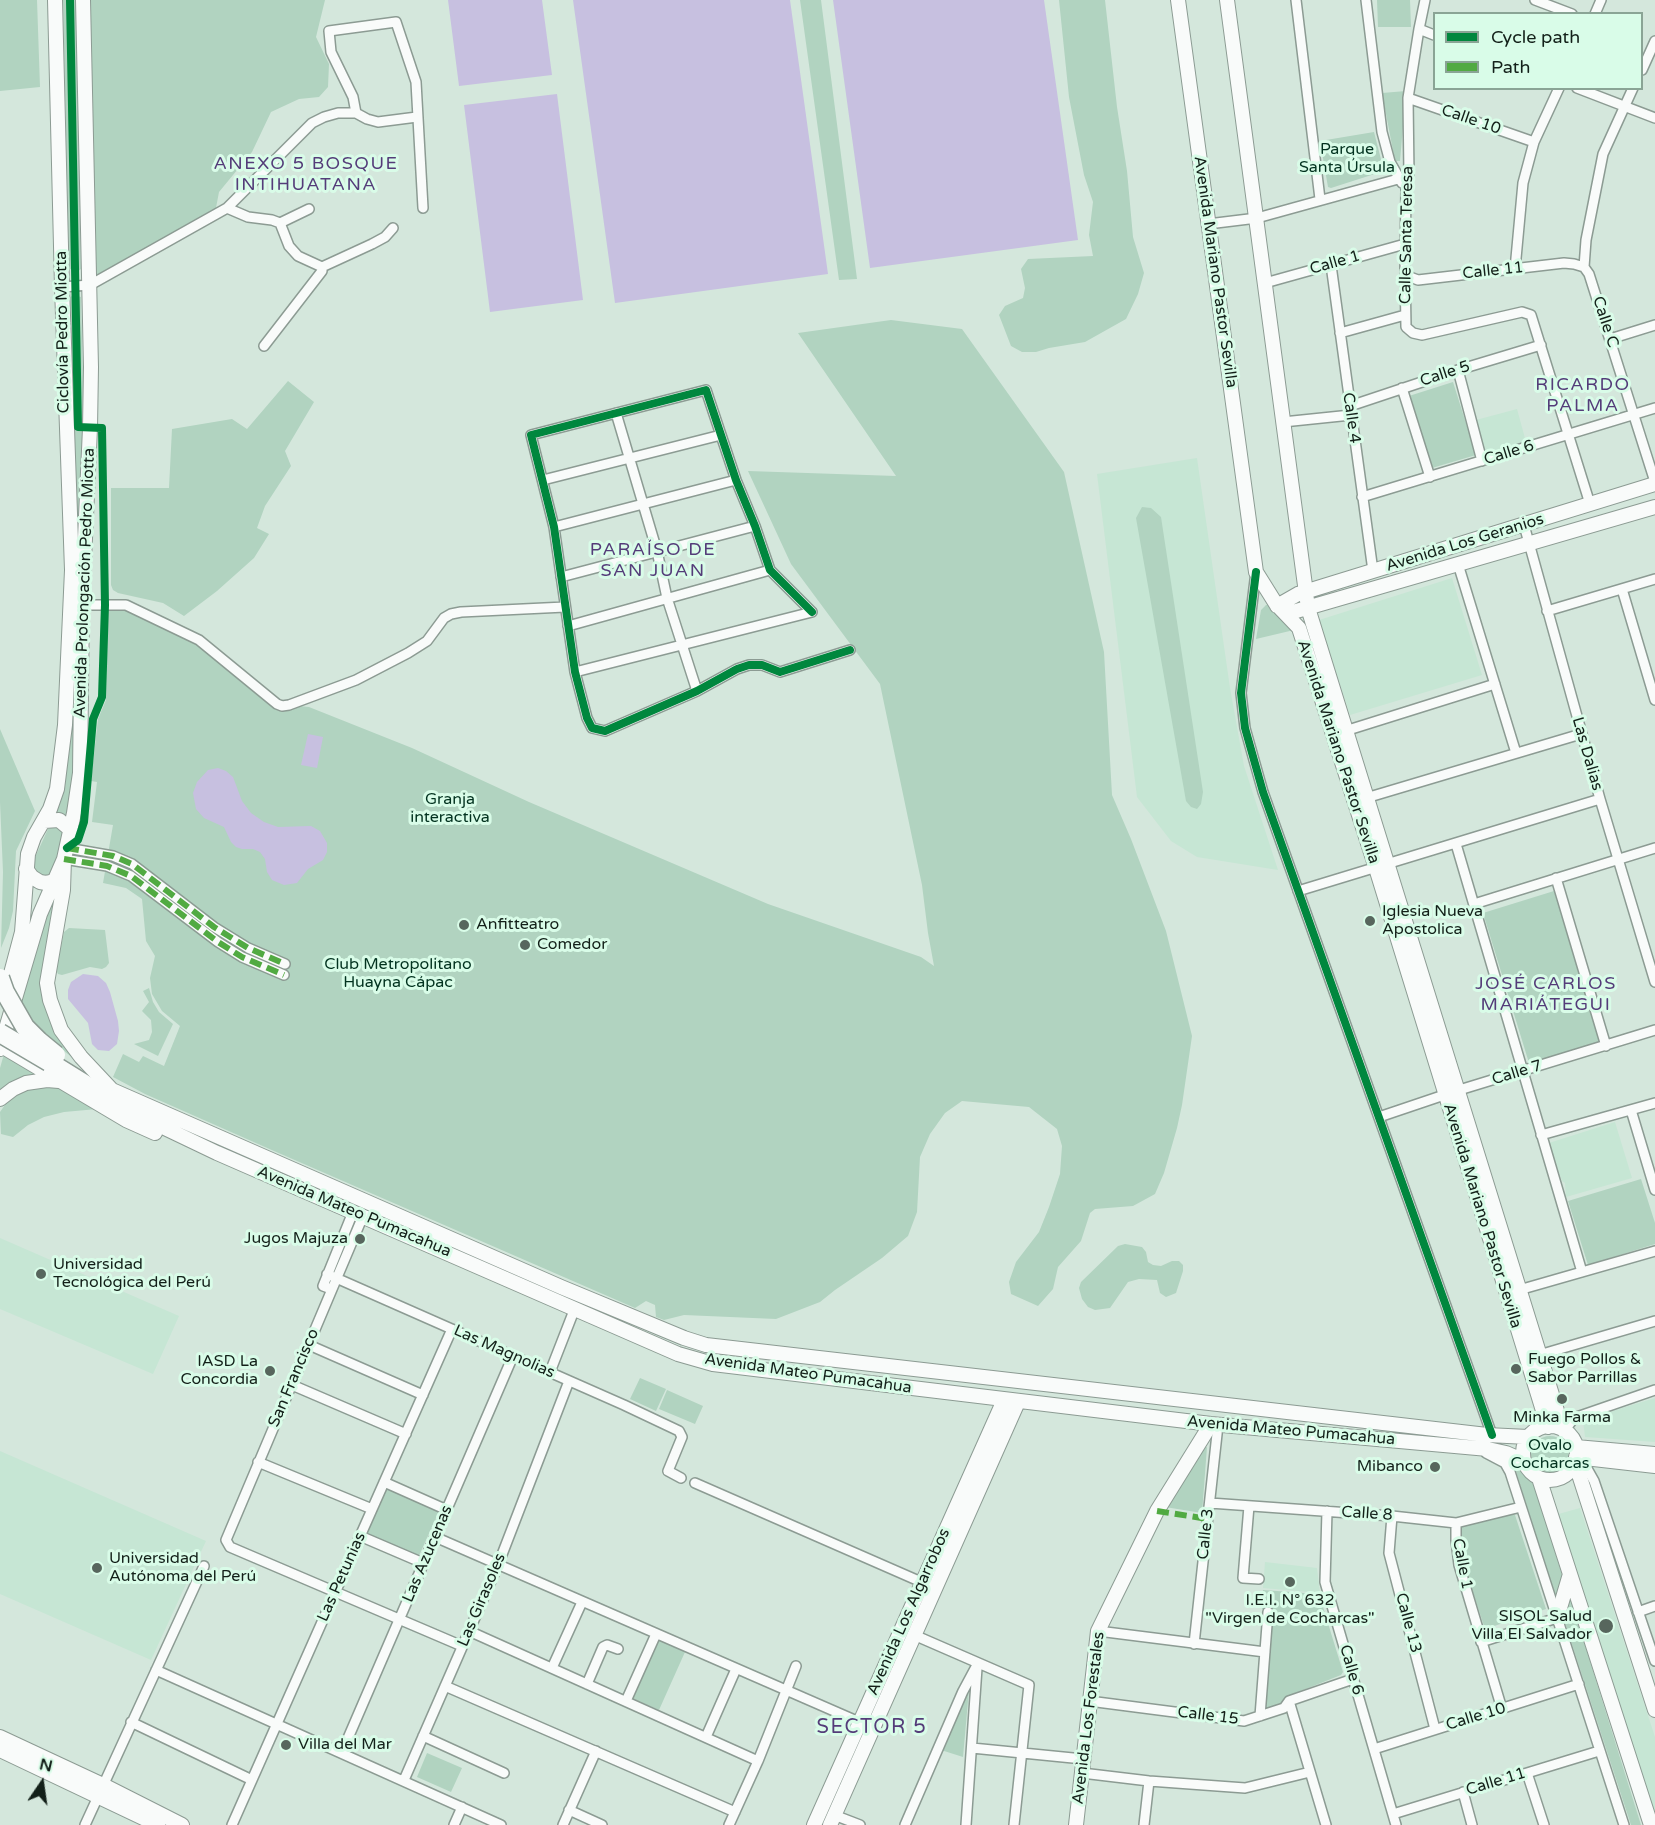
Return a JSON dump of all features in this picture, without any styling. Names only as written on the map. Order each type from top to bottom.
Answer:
[{"type":"highway","points":[[0,978],[5,992],[25,1027],[53,1059]]},
{"type":"highway","points":[[0,1043],[53,1059],[110,1094]]},
{"type":"main road","name":"Avenida Prolongación Pedro Miotta","points":[[0,1016],[22,932],[26,869],[30,846],[54,799],[60,777],[71,596],[55,0]]},
{"type":"main road","name":"Avenida Prolongación Pedro Miotta","points":[[0,1043],[40,914],[65,854],[80,773],[82,605],[90,428],[90,285],[82,0]]},
{"type":"main road","name":"Avenida Mariano Pastor Sevilla","points":[[1178,0],[1256,572],[1281,610],[1299,628],[1381,866],[1548,1427]]},
{"type":"main road","name":"Avenida Mariano Pastor Sevilla","points":[[1227,0],[1308,608],[1366,798],[1381,866]]},
{"type":"main road","name":"Avenida Los Geranios","points":[[1281,610],[1306,591],[1655,483]]},
{"type":"main road","name":"Avenida Los Geranios","points":[[1281,610],[1308,608],[1655,507]]},
{"type":"main road","points":[[1327,585],[1333,601]]},
{"type":"main road","points":[[44,821],[59,820],[71,830]]},
{"type":"main road","points":[[65,854],[63,890],[47,983],[50,1000],[61,1030],[110,1094]]},
{"type":"main road","points":[[26,869],[32,878],[40,882],[54,881]]},
{"type":"main road","points":[[0,1043],[146,1129],[266,1182],[296,1187]]},
{"type":"main road","points":[[0,1099],[26,1083],[46,1080],[61,1081]]},
{"type":"main road","name":"Avenida Mariano Pastor Sevilla","points":[[1450,1093],[1519,1290],[1564,1431]]},
{"type":"main road","name":"Avenida Mateo Pumacahua","points":[[110,1094],[148,1120],[217,1153],[678,1354],[713,1364],[1215,1424],[1473,1447],[1496,1450],[1524,1461]]},
{"type":"main road","name":"Avenida Mateo Pumacahua","points":[[110,1094],[561,1287],[706,1345],[1492,1435],[1528,1437]]},
{"type":"main road","name":"Avenida Los Algarrobos","points":[[832,1820],[866,1726],[1011,1401]]},
{"type":"main road","name":"Avenida Los Forestales","points":[[1076,1825],[1098,1631],[1158,1510],[1215,1424]]},
{"type":"main road","points":[[1576,1456],[1568,1473],[1562,1477],[1546,1480],[1539,1478],[1527,1468],[1524,1461],[1524,1445],[1528,1437],[1541,1428],[1548,1427],[1564,1431],[1573,1440],[1655,1710]]},
{"type":"main road","points":[[1576,1456],[1655,1454]]},
{"type":"main road","points":[[1576,1456],[1655,1466]]},
{"type":"main road","points":[[1539,1478],[1651,1825]]},
{"type":"main road","points":[[1557,1618],[1570,1574]]},
{"type":"main road","name":"Avenida Los Algarrobos","points":[[814,1825],[914,1635],[929,1585]]},
{"type":"main road","points":[[0,1737],[100,1790],[158,1825]]},
{"type":"main road","points":[[0,1750],[182,1825]]},
{"type":"street","points":[[1296,0],[1320,199]]},
{"type":"street","points":[[1366,0],[1382,132],[1390,162],[1406,190]]},
{"type":"street","name":"Calle Santa Teresa","points":[[1425,0],[1408,98],[1406,327],[1413,333],[1422,335],[1526,312],[1531,315],[1541,345]]},
{"type":"street","points":[[1535,0],[1567,12]]},
{"type":"street","points":[[356,113],[353,97],[331,52],[329,31],[392,22],[398,25],[416,82],[423,208]]},
{"type":"street","points":[[1419,29],[1433,35]]},
{"type":"street","points":[[1643,66],[1655,41]]},
{"type":"street","points":[[1515,269],[1523,183],[1534,142],[1558,90]]},
{"type":"street","points":[[1582,90],[1655,118]]},
{"type":"street","points":[[1584,267],[1586,240],[1603,154],[1632,90]]},
{"type":"street","name":"Calle 10","points":[[1408,98],[1534,142]]},
{"type":"street","points":[[62,287],[90,285],[227,208],[312,123],[338,113],[356,113],[378,122],[417,117]]},
{"type":"street","points":[[1208,224],[1257,218],[1409,176]]},
{"type":"street","points":[[227,208],[249,217],[280,223],[309,209]]},
{"type":"street","points":[[280,223],[289,246],[298,256],[322,267],[385,237],[393,228]]},
{"type":"street","name":"Calle 1","points":[[1266,283],[1406,244]]},
{"type":"street","name":"Calle 11","points":[[1405,270],[1410,277],[1418,280],[1564,263],[1584,267]]},
{"type":"street","name":"Calle 4","points":[[1331,265],[1373,571]]},
{"type":"street","points":[[264,346],[322,271],[322,267]]},
{"type":"street","name":"Calle C","points":[[1584,267],[1589,274],[1655,483]]},
{"type":"street","points":[[1340,333],[1406,315]]},
{"type":"street","points":[[1610,339],[1655,325]]},
{"type":"street","points":[[1541,345],[1590,504]]},
{"type":"street","name":"Calle 5","points":[[1283,422],[1350,410],[1402,388],[1541,345]]},
{"type":"street","points":[[1458,370],[1482,461]]},
{"type":"street","points":[[1402,388],[1430,477]]},
{"type":"street","points":[[575,672],[812,612],[770,570],[736,480],[706,390],[531,435],[554,527],[575,672],[587,718],[592,728],[605,731],[697,692],[737,669],[749,665],[762,665],[780,672],[850,650]]},
{"type":"street","name":"Calle 6","points":[[1362,497],[1655,408]]},
{"type":"street","points":[[616,413],[657,551],[667,598],[697,692]]},
{"type":"street","points":[[543,480],[721,435]]},
{"type":"street","points":[[554,527],[736,480]]},
{"type":"street","name":"Las Dalias","points":[[1524,525],[1581,734],[1655,982]]},
{"type":"street","points":[[561,577],[755,526]]},
{"type":"street","points":[[1458,564],[1516,753]]},
{"type":"street","points":[[568,626],[770,570]]},
{"type":"street","points":[[1256,572],[1241,693],[1245,728],[1263,792],[1492,1435]]},
{"type":"street","points":[[1547,611],[1655,579]]},
{"type":"street","points":[[1622,589],[1655,700]]},
{"type":"street","points":[[82,605],[126,605],[199,639],[276,704],[282,706],[356,680],[408,653],[427,641],[444,618],[451,614],[565,607]]},
{"type":"street","points":[[1345,731],[1495,684]]},
{"type":"street","points":[[1366,798],[1581,734]]},
{"type":"street","points":[[1298,891],[1600,799]]},
{"type":"street","points":[[1456,844],[1582,1272]]},
{"type":"street","points":[[1474,904],[1655,848]]},
{"type":"street","points":[[65,854],[113,856],[132,864],[214,927],[248,948],[285,964]]},
{"type":"street","points":[[65,854],[107,866],[131,876],[218,942],[242,957],[284,975]]},
{"type":"street","points":[[1556,878],[1606,1046]]},
{"type":"street","name":"Calle 7","points":[[1379,1117],[1655,1030]]},
{"type":"street","points":[[1541,1134],[1655,1103]]},
{"type":"street","points":[[1631,1110],[1655,1190]]},
{"type":"street","name":"San Francisco","points":[[336,1591],[230,1547],[225,1540],[309,1345],[327,1287],[358,1214]]},
{"type":"street","points":[[1519,1290],[1655,1251]]},
{"type":"street","name":"Las Magnolias","points":[[332,1276],[679,1431],[682,1437],[669,1471],[681,1478]]},
{"type":"street","points":[[550,1372],[575,1308]]},
{"type":"street","points":[[1539,1354],[1655,1321]]},
{"type":"street","name":"Las Petunias","points":[[232,1825],[452,1329]]},
{"type":"street","points":[[309,1345],[423,1395]]},
{"type":"street","name":"Las Azucenas","points":[[342,1752],[513,1356]]},
{"type":"street","name":"Las Girasoles","points":[[404,1780],[498,1565],[569,1381]]},
{"type":"street","points":[[292,1385],[406,1434]]},
{"type":"street","points":[[1564,1431],[1574,1418],[1655,1390]]},
{"type":"street","name":"Calle 3","points":[[1194,1644],[1210,1503],[1215,1424]]},
{"type":"street","points":[[1473,1447],[1505,1463],[1510,1472],[1624,1825]]},
{"type":"street","points":[[1576,1456],[1585,1465],[1594,1481],[1655,1661]]},
{"type":"street","points":[[258,1462],[372,1509]]},
{"type":"street","points":[[384,1482],[447,1510]]},
{"type":"street","points":[[695,1483],[929,1585]]},
{"type":"street","name":"Calle 8","points":[[1210,1503],[1456,1523],[1521,1507]]},
{"type":"street","points":[[1250,1506],[1243,1578],[1259,1579]]},
{"type":"street","name":"Calle 6","points":[[1327,1511],[1325,1582],[1396,1825]]},
{"type":"street","name":"Calle 13","points":[[1392,1516],[1389,1553],[1436,1730]]},
{"type":"street","name":"Calle 1","points":[[1456,1523],[1458,1559],[1502,1708]]},
{"type":"street","points":[[360,1536],[423,1563]]},
{"type":"street","points":[[435,1537],[866,1726]]},
{"type":"street","points":[[85,1825],[204,1566]]},
{"type":"street","points":[[336,1591],[462,1646]]},
{"type":"street","points":[[552,1668],[582,1602]]},
{"type":"street","points":[[1638,1612],[1655,1606]]},
{"type":"street","points":[[1260,1716],[1268,1612]]},
{"type":"street","points":[[1481,1642],[1557,1618]]},
{"type":"street","points":[[469,1631],[758,1761]]},
{"type":"street","points":[[1098,1631],[1265,1652]]},
{"type":"street","points":[[626,1701],[656,1634]]},
{"type":"street","points":[[914,1635],[1029,1685],[1014,1825]]},
{"type":"street","points":[[587,1684],[603,1647],[607,1645],[618,1649]]},
{"type":"street","points":[[966,1825],[978,1663]]},
{"type":"street","points":[[905,1825],[963,1691],[978,1663]]},
{"type":"street","points":[[729,1825],[758,1761],[796,1666]]},
{"type":"street","points":[[706,1737],[736,1669]]},
{"type":"street","points":[[156,1670],[501,1825]]},
{"type":"street","name":"Calle 15","points":[[1089,1701],[1244,1721],[1284,1708],[1289,1701],[1353,1679]]},
{"type":"street","name":"Calle 10","points":[[1374,1749],[1578,1684]]},
{"type":"street","points":[[445,1686],[735,1812]]},
{"type":"street","points":[[1289,1701],[1326,1825]]},
{"type":"street","points":[[131,1722],[252,1780]]},
{"type":"street","points":[[423,1736],[504,1773]]},
{"type":"street","points":[[972,1748],[1023,1753],[1149,1781],[1245,1788],[1310,1772]]},
{"type":"street","points":[[563,1825],[596,1751]]},
{"type":"street","name":"Calle 11","points":[[1393,1814],[1599,1751]]},
{"type":"street","points":[[1527,1773],[1544,1825]]},
{"type":"street","points":[[1144,1825],[1149,1781]]},
{"type":"street","points":[[1463,1792],[1472,1825]]},
{"type":"street","points":[[454,1825],[462,1807]]},
{"type":"street","points":[[569,1810],[602,1825]]},
{"type":"street","points":[[832,1820],[860,1825]]},
{"type":"shaded area","points":[[448,0],[542,0],[552,75],[459,86]]},
{"type":"shaded area","points":[[573,0],[790,0],[828,274],[615,303]]},
{"type":"shaded area","points":[[833,0],[1044,0],[1078,240],[870,268]]},
{"type":"shaded area","points":[[557,94],[583,300],[490,312],[464,105]]},
{"type":"shaded area","points":[[1517,409],[1526,442],[1485,453],[1476,420]]},
{"type":"shaded area","points":[[1197,458],[1230,688],[1244,766],[1278,870],[1197,857],[1171,841],[1137,797],[1097,474]]},
{"type":"shaded area","points":[[1452,578],[1482,675],[1350,715],[1319,620]]},
{"type":"shaded area","points":[[308,734],[323,737],[317,768],[301,765]]},
{"type":"shaded area","points":[[218,768],[233,777],[242,801],[251,813],[264,822],[278,827],[311,826],[320,831],[327,843],[327,852],[323,860],[308,869],[297,883],[284,885],[272,880],[267,872],[265,859],[260,852],[236,847],[224,827],[204,818],[196,809],[193,793],[197,782],[208,770]]},
{"type":"shaded area","points":[[83,974],[98,976],[106,983],[110,992],[119,1031],[117,1044],[109,1051],[98,1050],[92,1044],[88,1023],[68,999],[71,982]]},
{"type":"shaded area","points":[[1615,1122],[1632,1178],[1566,1197],[1565,1183],[1562,1181],[1549,1143]]},
{"type":"shaded area","name":"Universidad Tecnológica del Perú","points":[[0,1238],[179,1316],[153,1374],[0,1309]]},
{"type":"shaded area","points":[[1655,1398],[1655,1442],[1585,1437],[1583,1420]]},
{"type":"shaded area","name":"Universidad Autónoma del Perú","points":[[0,1451],[206,1541],[151,1660],[0,1594]]},
{"type":"shaded area","name":"SISOL Salud Villa El Salvador","points":[[1580,1508],[1655,1737],[1655,1814],[1555,1515]]},
{"type":"shaded area","name":"I.E.I. N° 632 \"Virgen de Cocharcas\"","points":[[1265,1562],[1317,1568],[1320,1593],[1263,1588]]},
{"type":"green space","points":[[0,0],[37,0],[40,87],[0,91]]},
{"type":"green space","points":[[63,0],[76,0],[81,269],[76,273],[69,268]]},
{"type":"green space","points":[[90,0],[325,0],[316,37],[329,64],[328,87],[319,97],[299,99],[271,112],[252,152],[219,192],[215,213],[95,278]]},
{"type":"green space","points":[[800,0],[821,0],[857,279],[839,280]]},
{"type":"green space","points":[[1059,0],[1105,0],[1133,237],[1144,273],[1138,294],[1126,319],[1085,342],[1036,352],[1022,352],[1011,346],[999,315],[1005,306],[1023,298],[1025,288],[1021,269],[1028,259],[1093,256],[1089,235],[1093,202],[1084,175],[1069,97]]},
{"type":"green space","points":[[1377,0],[1410,0],[1411,27],[1378,27]]},
{"type":"green space","points":[[1406,91],[1400,161],[1395,161],[1382,93]]},
{"type":"green space","name":"Parque Santa Úrsula","points":[[1374,132],[1384,171],[1328,187],[1320,141]]},
{"type":"green space","points":[[74,295],[81,297],[84,424],[77,594],[70,297]]},
{"type":"green space","points":[[891,320],[962,329],[1064,472],[1104,652],[1112,795],[1166,931],[1192,1036],[1177,1128],[1164,1173],[1155,1194],[1133,1206],[1095,1209],[1090,1213],[1081,1241],[1058,1267],[1053,1289],[1038,1306],[1011,1294],[1009,1282],[1016,1262],[1039,1232],[1049,1207],[1060,1174],[1062,1146],[1057,1129],[1029,1107],[962,1101],[945,1113],[930,1134],[920,1157],[917,1212],[908,1236],[882,1258],[820,1302],[776,1319],[684,1315],[664,1320],[656,1317],[655,1305],[646,1301],[635,1308],[145,1094],[113,1077],[123,1054],[139,1062],[143,1056],[164,1066],[180,1026],[162,1011],[152,994],[150,978],[155,956],[146,941],[142,899],[126,888],[103,883],[113,825],[92,822],[97,782],[91,781],[98,719],[106,700],[107,608],[124,609],[195,642],[270,703],[309,707],[412,748],[529,802],[768,904],[921,957],[934,966],[922,885],[880,684],[791,564],[748,471],[896,476],[798,333]]},
{"type":"green space","points":[[288,381],[314,402],[285,451],[291,466],[265,506],[257,528],[269,534],[254,558],[217,591],[184,616],[163,603],[113,590],[111,585],[111,488],[169,488],[172,429],[232,419],[247,429]]},
{"type":"green space","points":[[1453,382],[1476,455],[1432,468],[1409,396]]},
{"type":"green space","points":[[1142,507],[1151,508],[1161,517],[1203,792],[1201,804],[1197,809],[1191,807],[1186,801],[1136,518]]},
{"type":"green space","points":[[1269,605],[1294,630],[1256,639],[1261,610]]},
{"type":"green space","points":[[76,644],[74,774],[69,817],[56,813],[65,788]]},
{"type":"green space","points":[[0,729],[35,811],[16,851],[13,911],[1,948],[3,872]]},
{"type":"green space","points":[[56,826],[62,829],[65,838],[52,873],[42,877],[36,874],[32,864],[48,829]]},
{"type":"green space","points":[[1554,891],[1600,1042],[1529,1063],[1483,913]]},
{"type":"green space","points":[[50,905],[53,907],[43,977],[74,1059],[33,1026],[19,999]]},
{"type":"green space","points":[[69,928],[105,930],[109,963],[106,967],[102,969],[90,967],[62,975],[58,974],[56,970],[64,932]]},
{"type":"green space","points":[[149,988],[159,1012],[173,1024],[158,1056],[134,1044],[149,1040],[152,1032],[151,1020],[142,1011],[149,1002],[143,991]]},
{"type":"green space","points":[[4,1054],[42,1075],[0,1091],[0,1068]]},
{"type":"green space","points":[[47,1085],[63,1088],[97,1109],[64,1112],[44,1117],[28,1125],[13,1137],[1,1134],[0,1112],[9,1099],[34,1086]]},
{"type":"green space","points":[[1641,1179],[1655,1223],[1655,1244],[1588,1265],[1568,1201]]},
{"type":"green space","points":[[1125,1244],[1142,1247],[1146,1252],[1148,1262],[1153,1265],[1161,1266],[1172,1261],[1179,1261],[1183,1265],[1183,1271],[1176,1293],[1166,1297],[1160,1293],[1157,1280],[1139,1279],[1128,1282],[1110,1308],[1095,1310],[1088,1307],[1082,1299],[1079,1288],[1081,1282],[1118,1246]]},
{"type":"green space","points":[[640,1378],[666,1389],[656,1411],[630,1399]]},
{"type":"green space","points":[[667,1390],[703,1406],[695,1424],[659,1409]]},
{"type":"green space","name":"Ovalo Cocharcas","points":[[1550,1436],[1557,1437],[1563,1442],[1568,1448],[1568,1462],[1563,1468],[1557,1473],[1550,1474],[1543,1473],[1537,1468],[1532,1462],[1531,1455],[1532,1448],[1537,1442],[1543,1437]]},
{"type":"green space","points":[[1207,1447],[1202,1513],[1165,1507],[1202,1448]]},
{"type":"green space","points":[[1514,1465],[1529,1477],[1535,1486],[1562,1575],[1557,1604]]},
{"type":"green space","points":[[387,1486],[440,1509],[418,1558],[365,1535]]},
{"type":"green space","points":[[1509,1512],[1515,1515],[1546,1609],[1485,1629],[1463,1562],[1460,1526]]},
{"type":"green space","points":[[1263,1590],[1319,1594],[1343,1672],[1341,1675],[1288,1696],[1282,1706],[1266,1709],[1273,1610],[1262,1609]]},
{"type":"green space","points":[[1570,1597],[1641,1825],[1631,1825],[1564,1620]]},
{"type":"green space","points":[[656,1638],[685,1652],[659,1710],[629,1697]]},
{"type":"green space","points":[[969,1690],[963,1757],[941,1750]]},
{"type":"green space","points":[[427,1753],[462,1768],[451,1792],[417,1777]]},
{"type":"marked path","points":[[67,848],[113,856],[132,864],[214,927],[248,948],[285,964]]},
{"type":"marked path","points":[[64,859],[107,866],[131,876],[218,942],[242,957],[284,975]]},
{"type":"marked path","points":[[1157,1511],[1208,1519]]},
{"type":"cycle path","name":"Ciclovía Pedro Miotta","points":[[67,848],[78,840],[84,822],[93,719],[102,697],[105,605],[102,428],[78,427],[70,0]]},
{"type":"cycle path","points":[[812,612],[770,570],[736,480],[706,390],[531,435],[554,527],[575,672],[587,718],[592,728],[605,731],[697,691],[749,665],[762,665],[780,672],[850,650]]},
{"type":"cycle path","points":[[1256,572],[1241,693],[1245,728],[1263,792],[1492,1435]]},
{"type":"place","name":"Iglesia Nueva Apostolica","points":[[1370,921]]},
{"type":"place","name":"Anfitteatro","points":[[464,925]]},
{"type":"place","name":"Comedor","points":[[525,945]]},
{"type":"place","name":"Jugos Majuza","points":[[360,1239]]},
{"type":"place","name":"Universidad Tecnológica del Perú","points":[[41,1274]]},
{"type":"place","name":"Fuego Pollos & Sabor Parrillas","points":[[1516,1369]]},
{"type":"place","name":"IASD La Concordia","points":[[270,1371]]},
{"type":"place","name":"Minka Farma","points":[[1562,1399]]},
{"type":"place","name":"Mibanco","points":[[1435,1467]]},
{"type":"place","name":"Universidad Autónoma del Perú","points":[[97,1568]]},
{"type":"place","name":"I.E.I. N° 632 \"Virgen de Cocharcas\"","points":[[1290,1582]]},
{"type":"place","name":"SISOL Salud Villa El Salvador","points":[[1606,1626]]},
{"type":"place","name":"Villa del Mar","points":[[286,1745]]},
{"type":"district","name":"ANEXO 5 BOSQUE INTIHUATANA","points":[[306,174]]},
{"type":"district","name":"RICARDO PALMA","points":[[1583,395]]},
{"type":"district","name":"PARAÍSO DE SAN JUAN","points":[[653,560]]},
{"type":"district","name":"JOSÉ CARLOS MARIÁTEGUI","points":[[1546,994]]},
{"type":"district","name":"SECTOR 5","points":[[872,1728]]},
{"type":"park label","name":"Granja interactiva","points":[[450,809]]},
{"type":"park label","name":"Club Metropolitano Huayna Cápac","points":[[398,974]]}]
